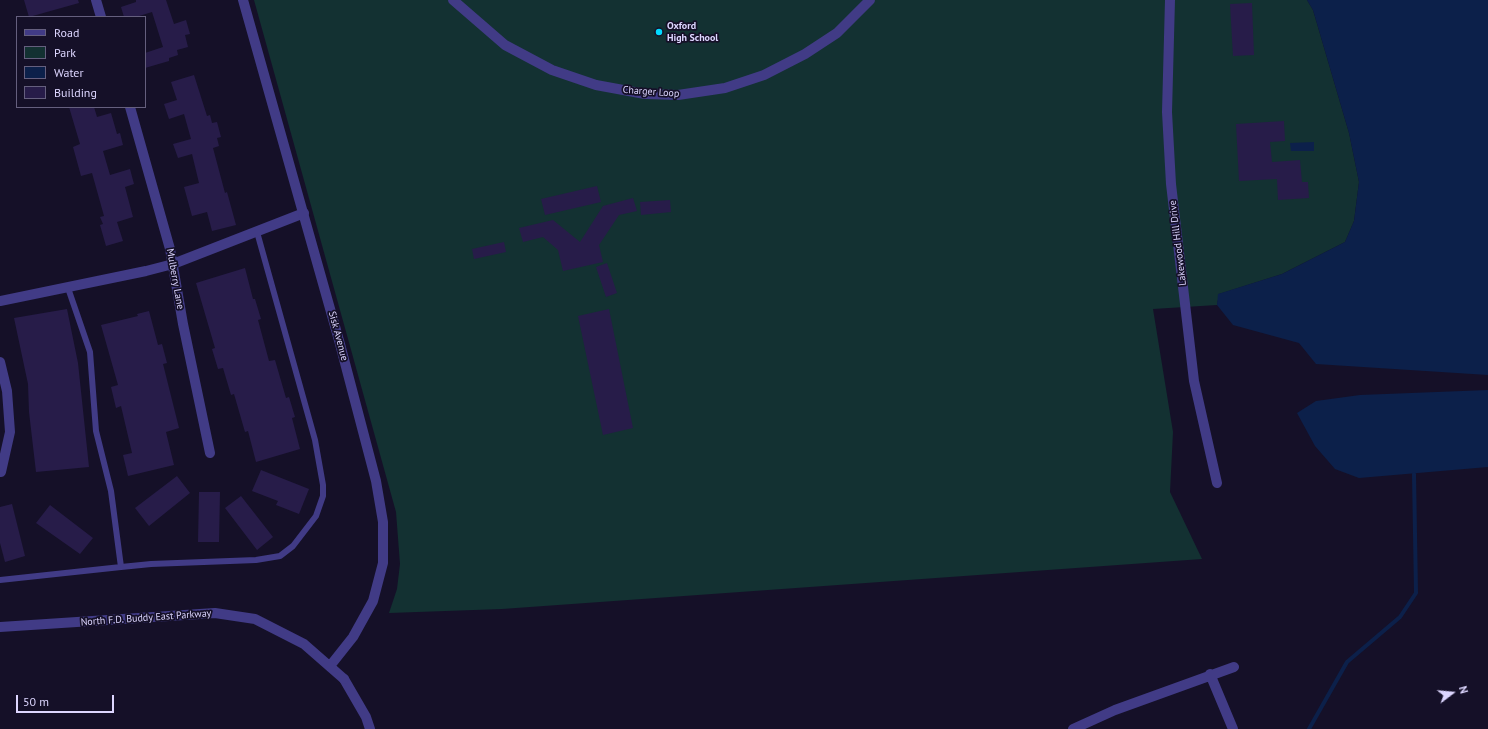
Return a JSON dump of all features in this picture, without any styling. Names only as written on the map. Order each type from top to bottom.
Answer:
[{"type":"street","points":[[96,0],[101,16]]},
{"type":"street","name":"Sisk Avenue","points":[[243,0],[304,213],[376,481],[383,522],[383,563],[373,601],[354,637],[330,666]]},
{"type":"street","name":"Charger Loop","points":[[453,0],[505,45],[552,70],[596,85],[645,94],[678,95],[725,88],[764,75],[804,54],[837,33],[870,0]]},
{"type":"street","name":"Lakewood Hill Drive","points":[[1170,0],[1167,112],[1171,184],[1194,381],[1216,483]]},
{"type":"street","name":"Mulberry Lane","points":[[130,108],[173,264],[183,324],[210,453]]},
{"type":"street","points":[[0,301],[68,288],[173,264],[304,213]]},
{"type":"street","points":[[0,362],[3,392],[10,432],[1,472]]},
{"type":"street","name":"North F.D. Buddy East Parkway","points":[[0,627],[215,613],[255,619],[304,644],[344,679],[366,717],[370,729]]},
{"type":"street","points":[[1073,729],[1115,710],[1210,674],[1234,667]]},
{"type":"street","points":[[1210,674],[1233,729]]},
{"type":"lane","points":[[0,580],[151,564],[256,560],[280,556],[293,546],[316,516],[323,496],[323,485],[315,440],[257,232]]},
{"type":"lane","points":[[68,288],[90,352],[96,431],[111,491],[121,567]]},
{"type":"green space","points":[[254,0],[1307,0],[1313,10],[1349,133],[1359,182],[1354,221],[1345,242],[1282,274],[1219,294],[1217,305],[1153,309],[1173,432],[1170,492],[1202,559],[502,609],[389,613],[397,589],[400,564],[396,512]]},
{"type":"water","points":[[1307,0],[1488,0],[1488,375],[1316,364],[1299,343],[1233,325],[1217,305],[1218,294],[1282,274],[1345,242],[1354,221],[1359,182],[1349,133],[1313,10]]},
{"type":"water","points":[[1314,142],[1314,151],[1291,151],[1290,143]]},
{"type":"water","points":[[1488,390],[1488,467],[1359,478],[1335,469],[1315,446],[1297,413],[1316,401],[1360,395]]},
{"type":"building","points":[[24,0],[78,0],[79,3],[33,16],[29,16]]},
{"type":"building","points":[[136,0],[166,0],[174,24],[186,20],[190,34],[185,35],[188,47],[177,50],[178,55],[169,58],[169,61],[146,68],[146,53],[163,47],[152,12],[139,16],[124,16],[121,7],[136,2]]},
{"type":"building","points":[[1252,3],[1254,55],[1233,56],[1230,4]]},
{"type":"building","points":[[194,75],[207,116],[210,115],[212,123],[217,122],[221,137],[217,138],[219,146],[213,148],[225,193],[227,192],[236,225],[212,231],[207,212],[192,216],[184,187],[199,183],[192,154],[178,158],[173,144],[191,139],[184,114],[169,119],[164,104],[177,100],[171,82]]},
{"type":"building","points":[[69,108],[94,108],[97,117],[111,113],[117,134],[120,133],[123,145],[103,151],[110,175],[130,169],[134,184],[125,187],[133,217],[117,222],[123,241],[106,246],[100,225],[103,224],[100,217],[104,216],[92,173],[81,176],[73,147],[80,144]]},
{"type":"building","points":[[1284,121],[1285,141],[1270,142],[1272,162],[1300,160],[1302,182],[1308,182],[1309,198],[1278,200],[1277,179],[1239,181],[1236,124]]},
{"type":"building","points":[[597,186],[601,202],[545,215],[541,199]]},
{"type":"building","points":[[633,198],[637,211],[619,215],[599,245],[603,262],[563,271],[558,250],[543,237],[523,242],[519,228],[553,220],[580,242],[603,206]]},
{"type":"building","points":[[670,200],[671,212],[641,215],[640,202]]},
{"type":"building","points":[[504,242],[506,252],[474,259],[472,249]]},
{"type":"building","points":[[607,263],[617,293],[606,297],[596,267]]},
{"type":"building","points":[[245,268],[253,299],[255,299],[261,319],[258,320],[269,361],[275,360],[286,398],[289,397],[295,417],[292,418],[300,449],[256,462],[248,431],[245,432],[234,394],[231,395],[223,368],[218,369],[212,349],[215,348],[196,283]]},
{"type":"building","points":[[67,309],[78,363],[89,467],[36,472],[29,412],[28,384],[14,318]]},
{"type":"building","points":[[609,309],[633,428],[603,435],[578,316]]},
{"type":"building","points":[[149,311],[158,345],[162,344],[167,363],[163,364],[179,428],[166,432],[174,465],[128,476],[123,455],[132,453],[121,406],[116,408],[111,387],[118,385],[101,325],[138,316],[137,314]]},
{"type":"building","points":[[261,470],[309,489],[299,514],[276,505],[278,501],[252,491]]},
{"type":"building","points":[[177,476],[190,493],[149,526],[135,508]]},
{"type":"building","points":[[199,492],[220,492],[219,542],[198,542]]},
{"type":"building","points":[[241,496],[273,537],[257,550],[225,508]]},
{"type":"building","points":[[12,504],[25,556],[5,562],[0,543],[0,507]]},
{"type":"building","points":[[50,505],[93,538],[80,554],[36,523]]},
{"type":"waterway","points":[[1309,729],[1347,662],[1400,617],[1416,593],[1414,474]]},
{"type":"place","name":"Oxford High School","points":[[659,32]]}]
